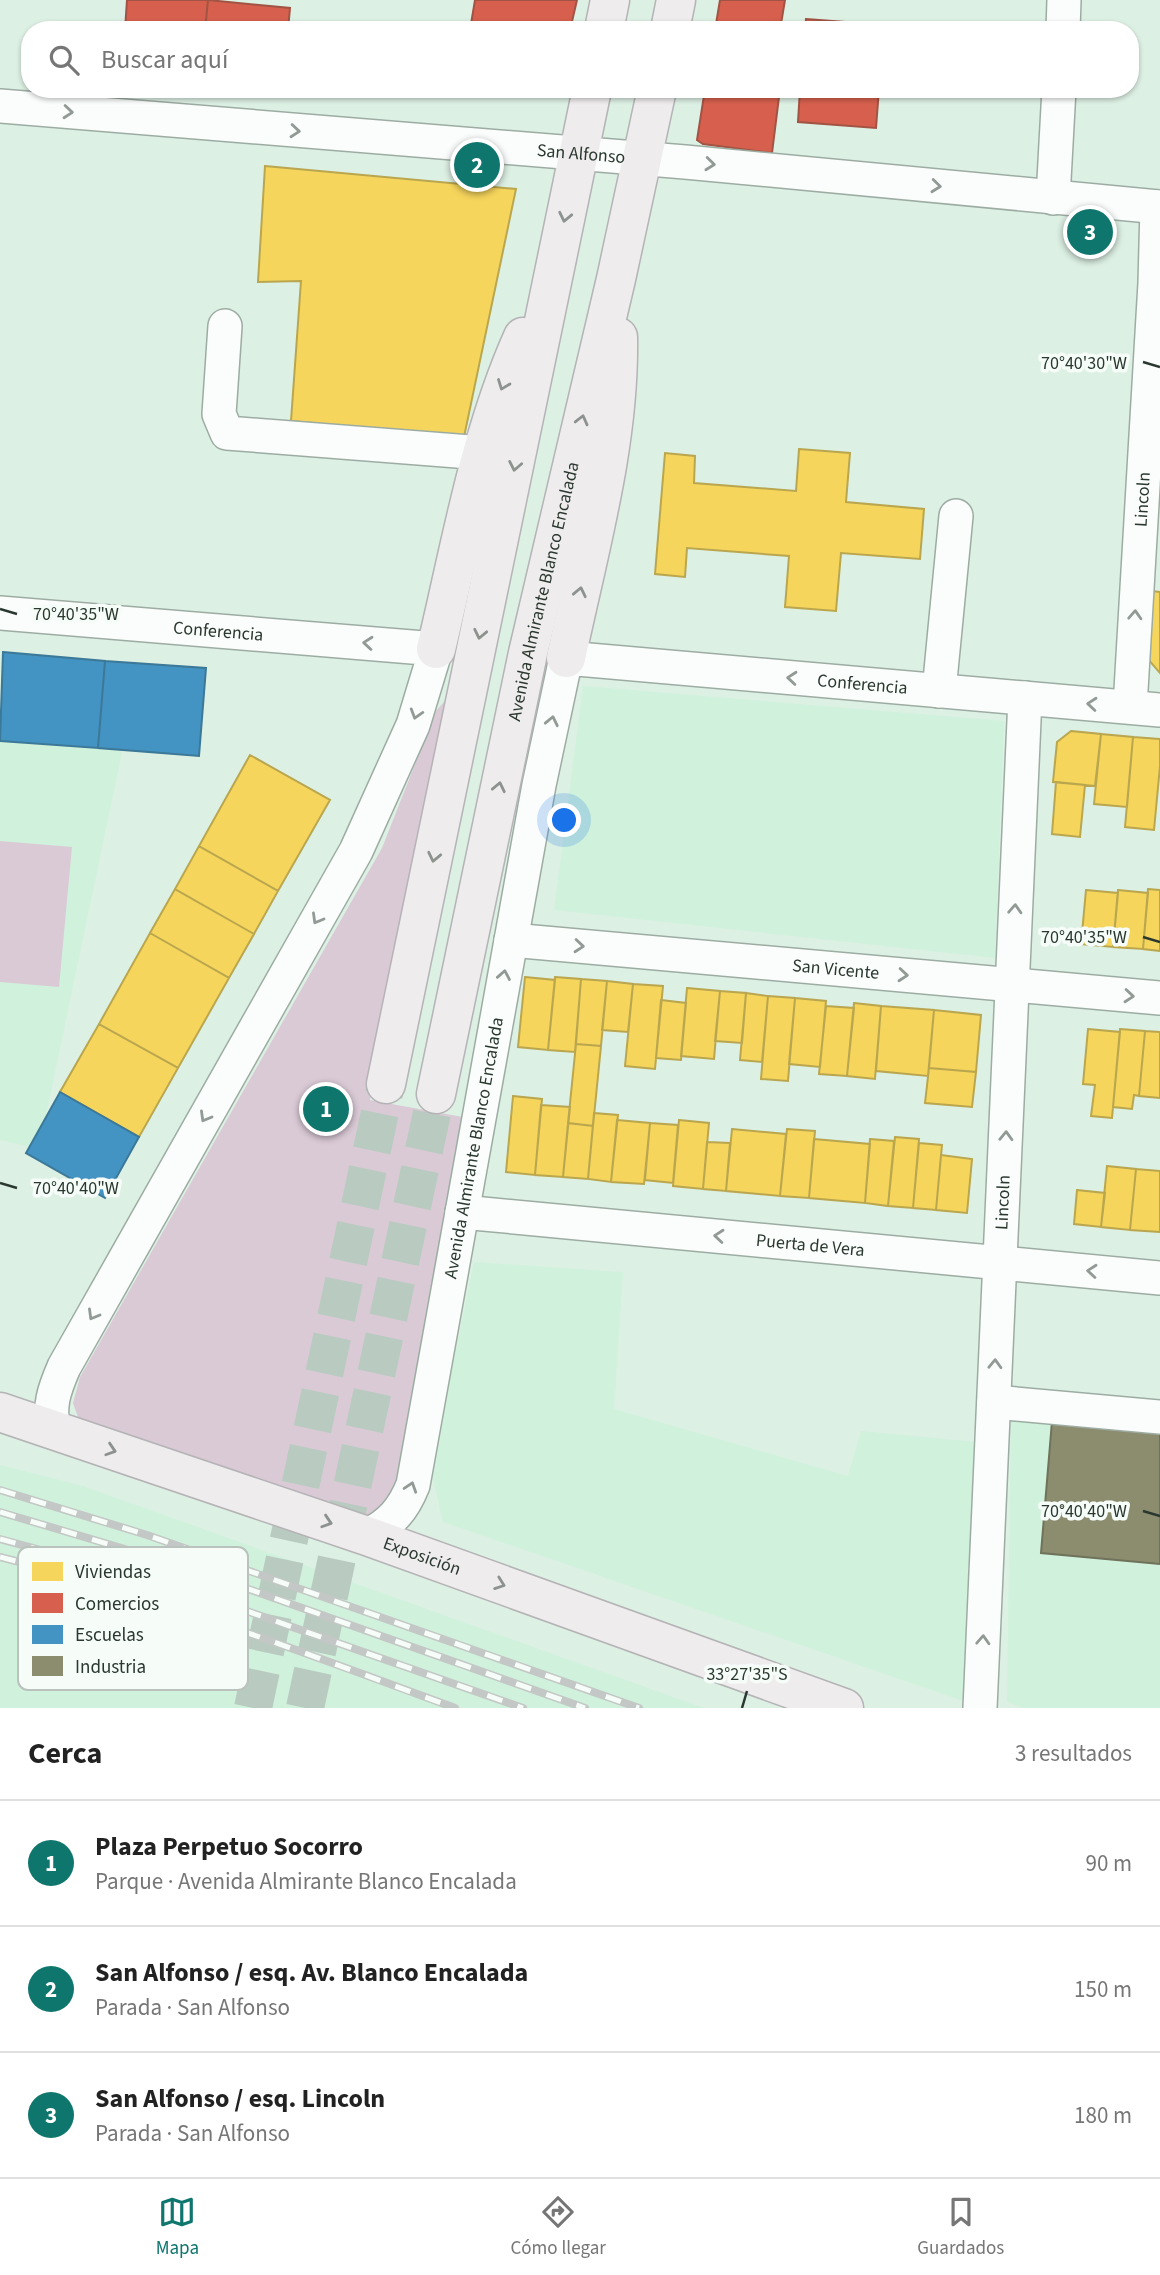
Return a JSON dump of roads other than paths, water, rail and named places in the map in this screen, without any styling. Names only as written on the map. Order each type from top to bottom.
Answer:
[{"type":"main road","points":[[606,21],[610,0]]},
{"type":"main road","points":[[672,21],[676,0]]},
{"type":"main road","points":[[386,1084],[590,98]]},
{"type":"main road","name":"Avenida Almirante Blanco Encalada","points":[[436,1094],[531,640],[616,279],[655,98]]},
{"type":"main road","points":[[436,649],[499,396],[515,355],[552,279]]},
{"type":"main road","points":[[566,658],[611,437],[618,351],[616,279]]},
{"type":"main road","name":"Exposición","points":[[0,1412],[367,1536],[844,1708]]},
{"type":"street","points":[[1063,21],[1064,0]]},
{"type":"street","points":[[1054,198],[1059,98]]},
{"type":"street","name":"San Alfonso","points":[[0,106],[642,159],[1158,207]]},
{"type":"street","name":"Lincoln","points":[[1145,708],[1158,207]]},
{"type":"street","points":[[225,326],[219,414],[227,433],[483,453]]},
{"type":"street","points":[[939,691],[956,516]]},
{"type":"street","name":"Conferencia","points":[[0,613],[436,649]]},
{"type":"street","points":[[54,1431],[51,1404],[64,1367],[356,851],[413,725],[436,649]]},
{"type":"street","name":"Conferencia","points":[[566,658],[1145,708]]},
{"type":"street","name":"Avenida Almirante Blanco Encalada","points":[[367,1536],[398,1514],[413,1485],[510,940],[566,658]]},
{"type":"street","name":"Lincoln","points":[[980,1708],[1025,698]]},
{"type":"street","name":"San Vicente","points":[[510,940],[1160,998]]},
{"type":"street","name":"Puerta de Vera","points":[[462,1212],[1160,1278]]},
{"type":"street","points":[[994,1402],[1160,1417]]},
{"type":"tunnel","points":[[253,1708],[386,1084]]},
{"type":"tunnel","points":[[305,1708],[436,1094]]},
{"type":"railway","points":[[0,1490],[181,1547]]},
{"type":"railway","points":[[0,1512],[118,1547]]},
{"type":"railway","points":[[0,1539],[30,1547]]},
{"type":"railway","points":[[0,1557],[18,1562]]},
{"type":"railway","points":[[248,1571],[639,1708]]},
{"type":"railway","points":[[248,1589],[585,1708]]},
{"type":"railway","points":[[248,1611],[523,1708]]},
{"type":"railway","points":[[248,1633],[455,1708]]},
{"type":"place","name":"San Alfonso / esq. Av. Blanco Encalada","points":[[477,165]]},
{"type":"place","name":"San Alfonso / esq. Lincoln","points":[[1090,232]]},
{"type":"place","name":"Plaza Perpetuo Socorro","points":[[326,1109]]}]
